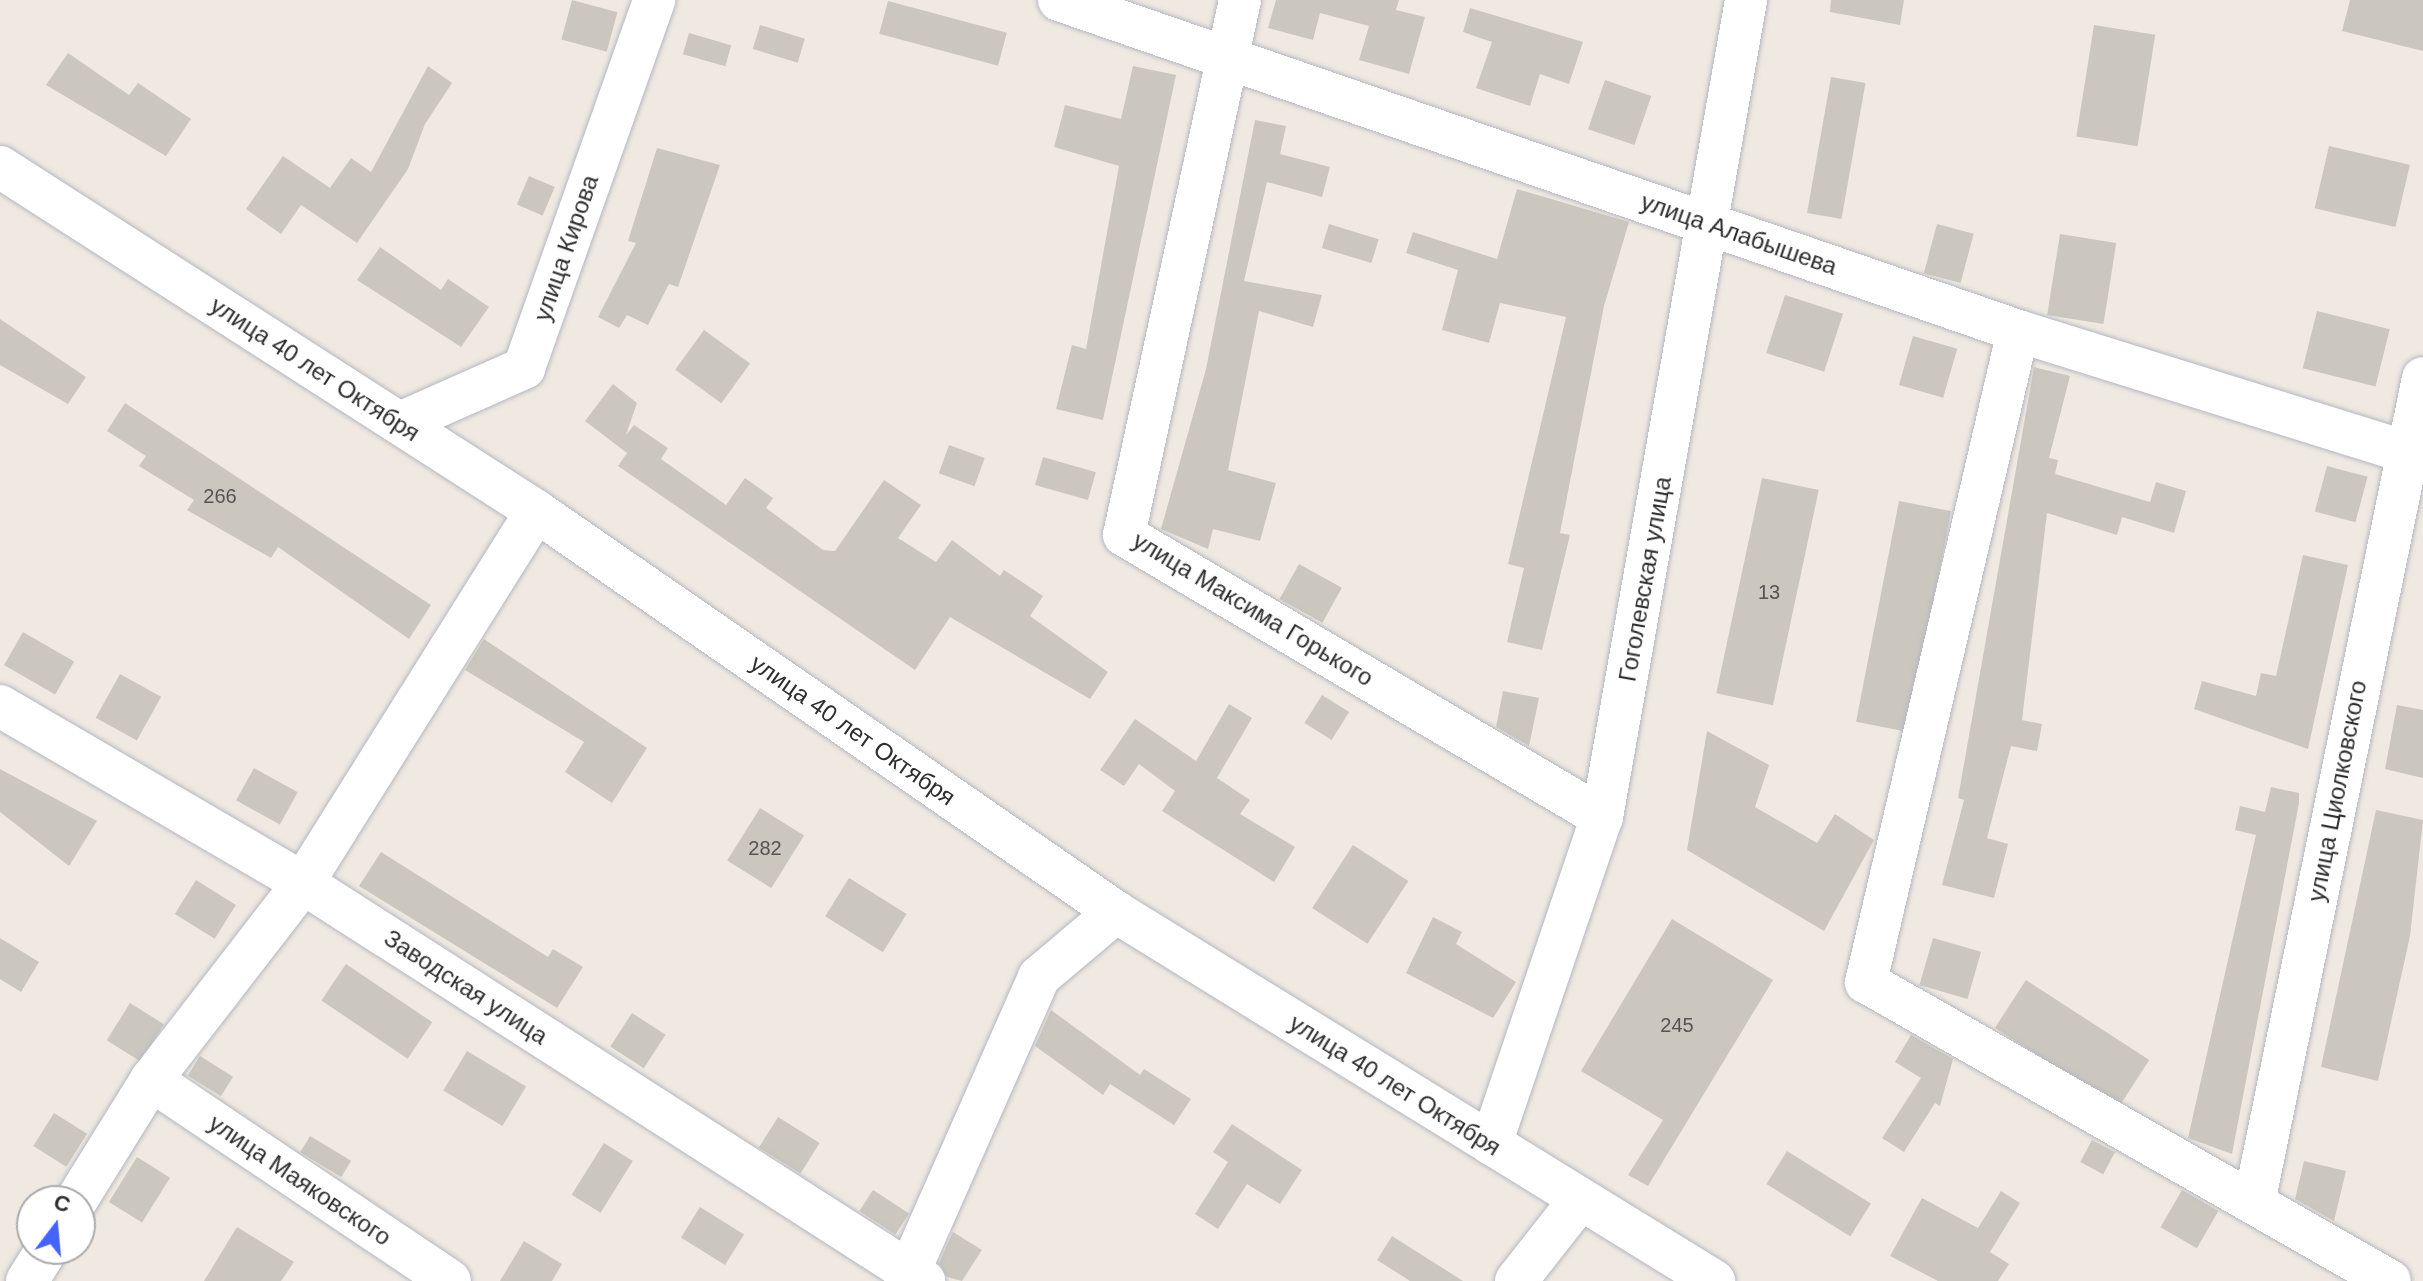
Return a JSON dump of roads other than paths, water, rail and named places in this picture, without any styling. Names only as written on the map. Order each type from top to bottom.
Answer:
[{"type":"street","name":"улица Кирова","points":[[400,423],[524,368],[654,0]]},
{"type":"street","name":"улица Алабышева","points":[[1059,0],[2018,331],[2414,454]]},
{"type":"street","name":"улица Максима Горького","points":[[1240,0],[1124,535],[1602,817]]},
{"type":"street","name":"Гоголевская улица","points":[[1491,1144],[1602,817],[1746,0]]},
{"type":"street","name":"улица 40 лет Октября","points":[[0,167],[536,511],[1116,912],[1579,1201],[1714,1281]]},
{"type":"street","points":[[2018,331],[1866,982],[2390,1281]]},
{"type":"street","name":"улица Циолковского","points":[[2254,1203],[2414,454],[2423,378]]},
{"type":"street","points":[[86,1185],[151,1080],[303,883],[536,511]]},
{"type":"street","name":"Заводская улица","points":[[0,706],[303,883],[913,1278]]},
{"type":"street","points":[[913,1278],[1039,977],[1116,912]]},
{"type":"street","name":"улица Маяковского","points":[[151,1080],[450,1281]]},
{"type":"street","points":[[1516,1281],[1579,1201]]}]
